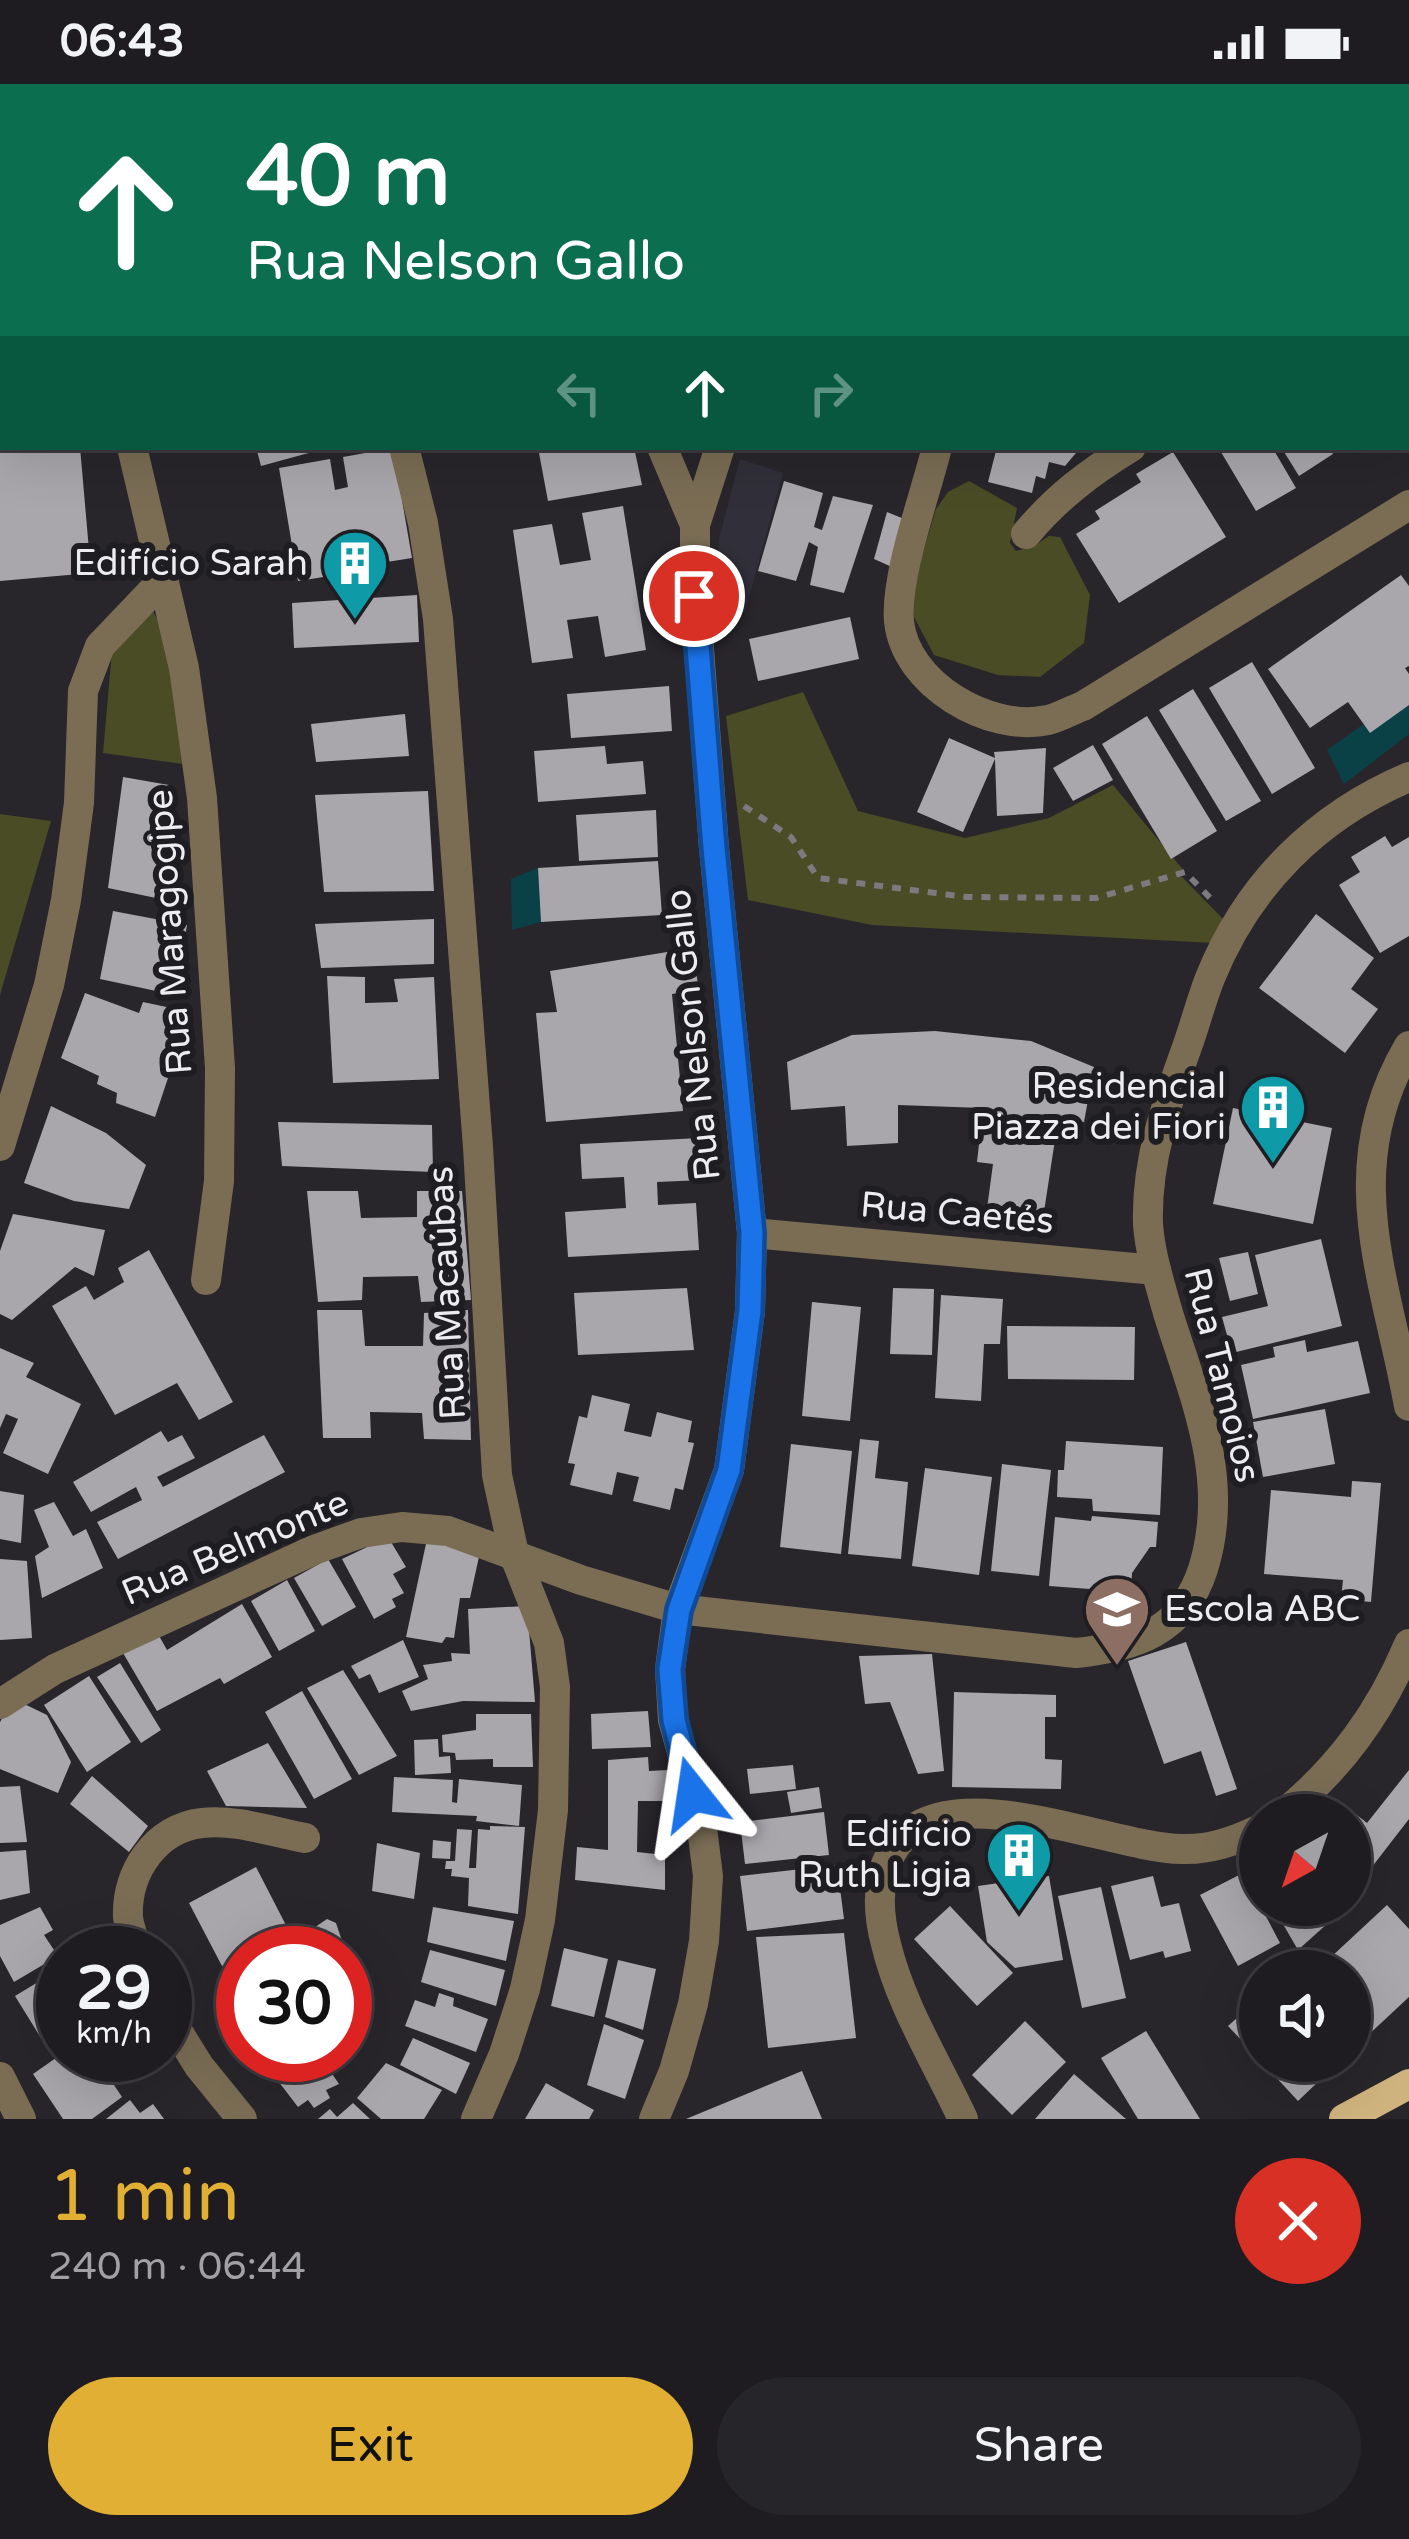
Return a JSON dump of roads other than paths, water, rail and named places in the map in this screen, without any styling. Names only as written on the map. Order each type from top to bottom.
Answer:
[{"type":"main road","points":[[1344,2119],[1409,2084]]},
{"type":"street","name":"Rua Maragogipe","points":[[133,450],[184,668],[202,798],[220,1067],[219,1180],[206,1280]]},
{"type":"street","name":"Rua Macaúbas","points":[[405,450],[423,523],[438,619],[497,1475],[514,1554],[549,1643],[555,1687],[553,1810],[540,1920],[504,2054],[476,2119]]},
{"type":"street","points":[[663,450],[695,525]]},
{"type":"street","name":"Rua Nelson Gallo","points":[[654,2119],[693,2004],[708,1876],[701,1820],[674,1720],[670,1669],[679,1610],[729,1470],[750,1311],[752,1233],[694,596],[695,525],[719,450]]},
{"type":"street","points":[[936,450],[902,587],[899,622],[908,652],[928,678],[955,700],[986,715],[1015,721],[1047,721],[1083,706],[1409,505]]},
{"type":"street","points":[[1026,534],[1052,502],[1126,450]]},
{"type":"street","points":[[0,1146],[49,985],[66,900],[79,803],[82,692],[100,646],[161,582]]},
{"type":"street","name":"Rua Tamoios","points":[[514,1554],[679,1610],[1076,1653],[1123,1648],[1153,1634],[1178,1612],[1198,1582],[1215,1520],[1209,1453],[1156,1270],[1148,1226],[1157,1133],[1210,977],[1284,859],[1356,802],[1409,777]]},
{"type":"street","points":[[1409,1046],[1382,1102],[1371,1189],[1372,1234],[1409,1406]]},
{"type":"street","name":"Rua Caetés","points":[[752,1233],[1156,1270]]},
{"type":"street","name":"Rua Belmonte","points":[[0,1704],[55,1669],[361,1533],[402,1527],[448,1531],[514,1554]]},
{"type":"street","points":[[1304,1794],[1351,1748],[1385,1699],[1409,1644]]},
{"type":"street","points":[[963,2119],[886,1948],[878,1906],[883,1869],[896,1845],[915,1826],[941,1816],[968,1814],[1009,1817],[1181,1850],[1239,1839]]},
{"type":"street","points":[[131,1926],[136,1870],[144,1856],[172,1833],[203,1823],[225,1823],[305,1838]]},
{"type":"street","points":[[192,2055],[242,2119]]},
{"type":"street","points":[[0,2077],[21,2119]]},
{"type":"water","points":[[1409,692],[1409,734],[1344,784],[1327,750]]},
{"type":"water","points":[[538,868],[541,922],[512,930],[511,879]]},
{"type":"place","name":"Edifício Sarah","points":[[355,622]]},
{"type":"place","name":"Residencial Piazza dei Fiori","points":[[1273,1166]]},
{"type":"place","name":"Escola ABC","points":[[1117,1668]]},
{"type":"place","name":"Edifício Ruth Ligia","points":[[1019,1914]]}]
